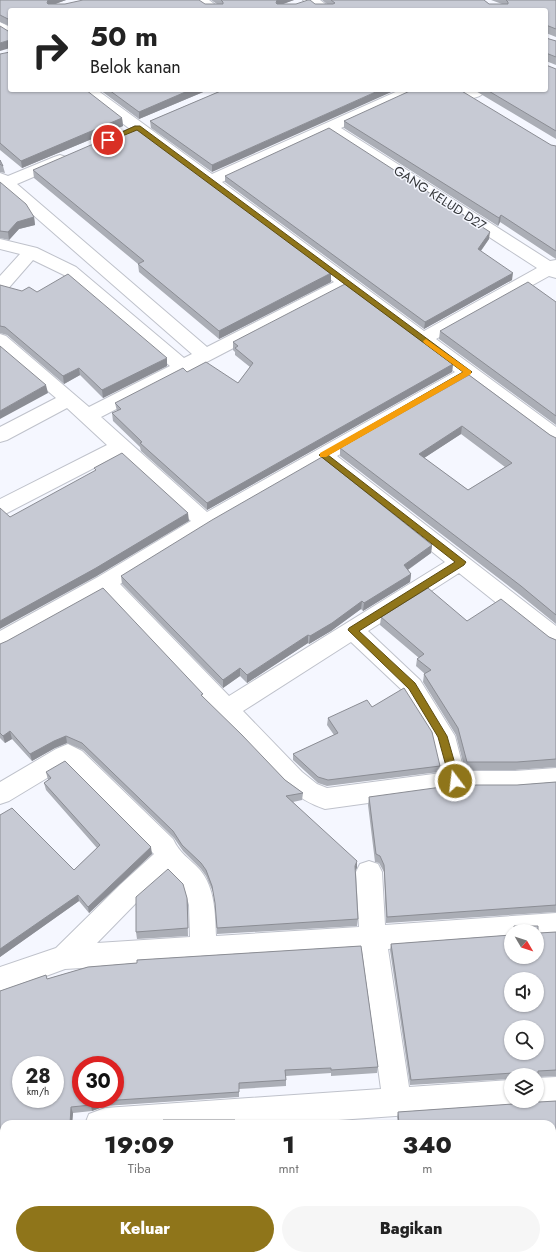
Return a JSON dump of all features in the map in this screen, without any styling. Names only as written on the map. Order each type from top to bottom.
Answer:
[{"type":"street","points":[[199,0],[212,8]]},
{"type":"street","points":[[307,1],[322,8]]},
{"type":"street","points":[[90,92],[556,437]]},
{"type":"street","points":[[210,181],[408,92]]},
{"type":"street","name":"GANG KELUD D27","points":[[330,127],[554,269]]},
{"type":"street","points":[[72,155],[3,180],[206,356]]},
{"type":"street","points":[[0,244],[31,252],[70,271],[184,367]]},
{"type":"street","points":[[0,287],[31,252]]},
{"type":"street","points":[[423,339],[554,269]]},
{"type":"street","points":[[87,416],[347,282]]},
{"type":"street","points":[[0,340],[69,399],[205,522]]},
{"type":"street","points":[[0,641],[106,582],[205,522],[469,372]]},
{"type":"street","points":[[0,435],[69,399]]},
{"type":"street","points":[[0,508],[121,446]]},
{"type":"street","points":[[323,455],[556,638]]},
{"type":"street","points":[[227,709],[461,562]]},
{"type":"street","points":[[106,582],[294,780],[308,791],[325,799],[455,781],[515,781],[556,778]]},
{"type":"street","points":[[353,630],[412,686],[443,736],[455,781]]},
{"type":"street","points":[[0,794],[68,754],[74,758],[164,847],[167,856],[194,881],[200,895],[203,949]]},
{"type":"street","points":[[65,957],[130,892],[161,865],[167,856]]},
{"type":"street","points":[[369,872],[373,938],[397,1102]]},
{"type":"street","points":[[0,980],[65,957],[556,925]]},
{"type":"street","points":[[544,1092],[556,1091]]},
{"type":"street","points":[[170,1120],[331,1115],[397,1102],[504,1094]]},
{"type":"building","points":[[0,0],[48,0],[48,4],[65,4],[83,0],[199,0],[205,4],[223,4],[221,0],[277,0],[277,4],[296,4],[310,0],[315,4],[333,4],[335,3],[331,0],[484,0],[489,4],[508,4],[506,0],[556,0],[556,29],[548,26],[548,8],[8,8],[8,19],[0,15]]},
{"type":"building","points":[[0,26],[8,31],[8,41],[0,43]]},
{"type":"building","points":[[548,39],[556,41],[556,57],[548,54]]},
{"type":"building","points":[[8,52],[8,92],[89,92],[122,118],[21,161],[0,143],[0,54]]},
{"type":"building","points":[[548,66],[556,69],[556,131],[490,92],[548,92]]},
{"type":"building","points":[[112,92],[185,92],[139,112]]},
{"type":"building","points":[[218,92],[376,92],[212,165],[150,121]]},
{"type":"building","points":[[408,92],[463,92],[551,145],[556,146],[556,251],[501,215],[499,218],[344,121]]},
{"type":"building","points":[[135,126],[331,273],[219,331],[138,264],[144,261],[33,170]]},
{"type":"building","points":[[329,128],[490,232],[478,249],[513,273],[425,322],[225,176]]},
{"type":"building","points":[[0,182],[26,204],[34,217],[17,222],[8,232],[0,231]]},
{"type":"building","points":[[68,274],[167,358],[102,390],[79,368],[63,376],[5,327],[0,326],[0,285],[22,291],[29,287],[37,292]]},
{"type":"building","points":[[528,282],[556,302],[556,416],[440,331]]},
{"type":"building","points":[[345,284],[453,364],[207,503],[140,443],[142,442],[112,413],[121,409],[115,403],[183,368],[187,372],[206,362],[238,383],[253,363],[235,348],[238,346],[233,342]]},
{"type":"building","points":[[0,346],[46,385],[0,411]]},
{"type":"building","points":[[469,375],[556,438],[556,615],[521,586],[340,448]],"holes":[[[462,426],[512,463],[468,490],[419,454]]]},
{"type":"building","points":[[122,453],[188,513],[96,568],[0,621],[0,508],[10,517],[96,470],[94,468]]},
{"type":"building","points":[[322,457],[432,545],[404,565],[411,574],[364,603],[362,601],[332,623],[310,636],[308,635],[247,675],[240,668],[223,680],[121,576],[212,520]]},
{"type":"building","points":[[103,588],[203,694],[201,695],[285,780],[303,793],[286,796],[357,861],[355,866],[358,919],[217,928],[212,886],[206,870],[201,863],[182,845],[173,831],[82,743],[66,736],[30,754],[10,731],[3,736],[0,733],[0,644]]},
{"type":"building","points":[[428,588],[467,621],[501,599],[549,637],[556,640],[556,759],[517,762],[467,762],[458,728],[424,674],[431,670],[417,659],[424,654],[381,617]]},
{"type":"building","points":[[404,688],[432,732],[440,766],[328,780],[318,777],[293,754],[338,733],[328,718],[367,700],[372,707]]},
{"type":"building","points":[[65,761],[151,847],[88,907],[78,895],[0,949],[0,815],[12,808],[74,870],[100,845],[44,783],[51,778],[46,772]]},
{"type":"building","points":[[556,782],[556,905],[387,917],[384,865],[380,856],[376,854],[369,797],[456,785],[517,785]]},
{"type":"building","points":[[168,869],[183,884],[187,898],[188,928],[136,932],[136,897]]},
{"type":"building","points":[[556,932],[556,1070],[544,1071],[544,1068],[504,1068],[504,1074],[411,1080],[391,944],[504,936],[504,964],[544,964],[544,933]]},
{"type":"building","points":[[361,946],[378,1067],[331,1070],[331,1068],[285,1070],[286,1080],[239,1083],[239,1092],[124,1100],[124,1056],[72,1056],[72,1107],[70,1120],[0,1120],[0,991],[46,975],[47,979],[88,967],[137,963],[137,960]]},
{"type":"building","points":[[556,1101],[556,1120],[399,1120],[398,1112],[504,1105],[504,1108],[544,1108],[544,1102]]},
{"type":"slow traffic","points":[[323,455],[469,372],[426,341]]},
{"type":"route","points":[[108,140],[137,127],[469,372],[323,455],[461,562],[353,630],[412,686],[443,736],[455,781]]}]
